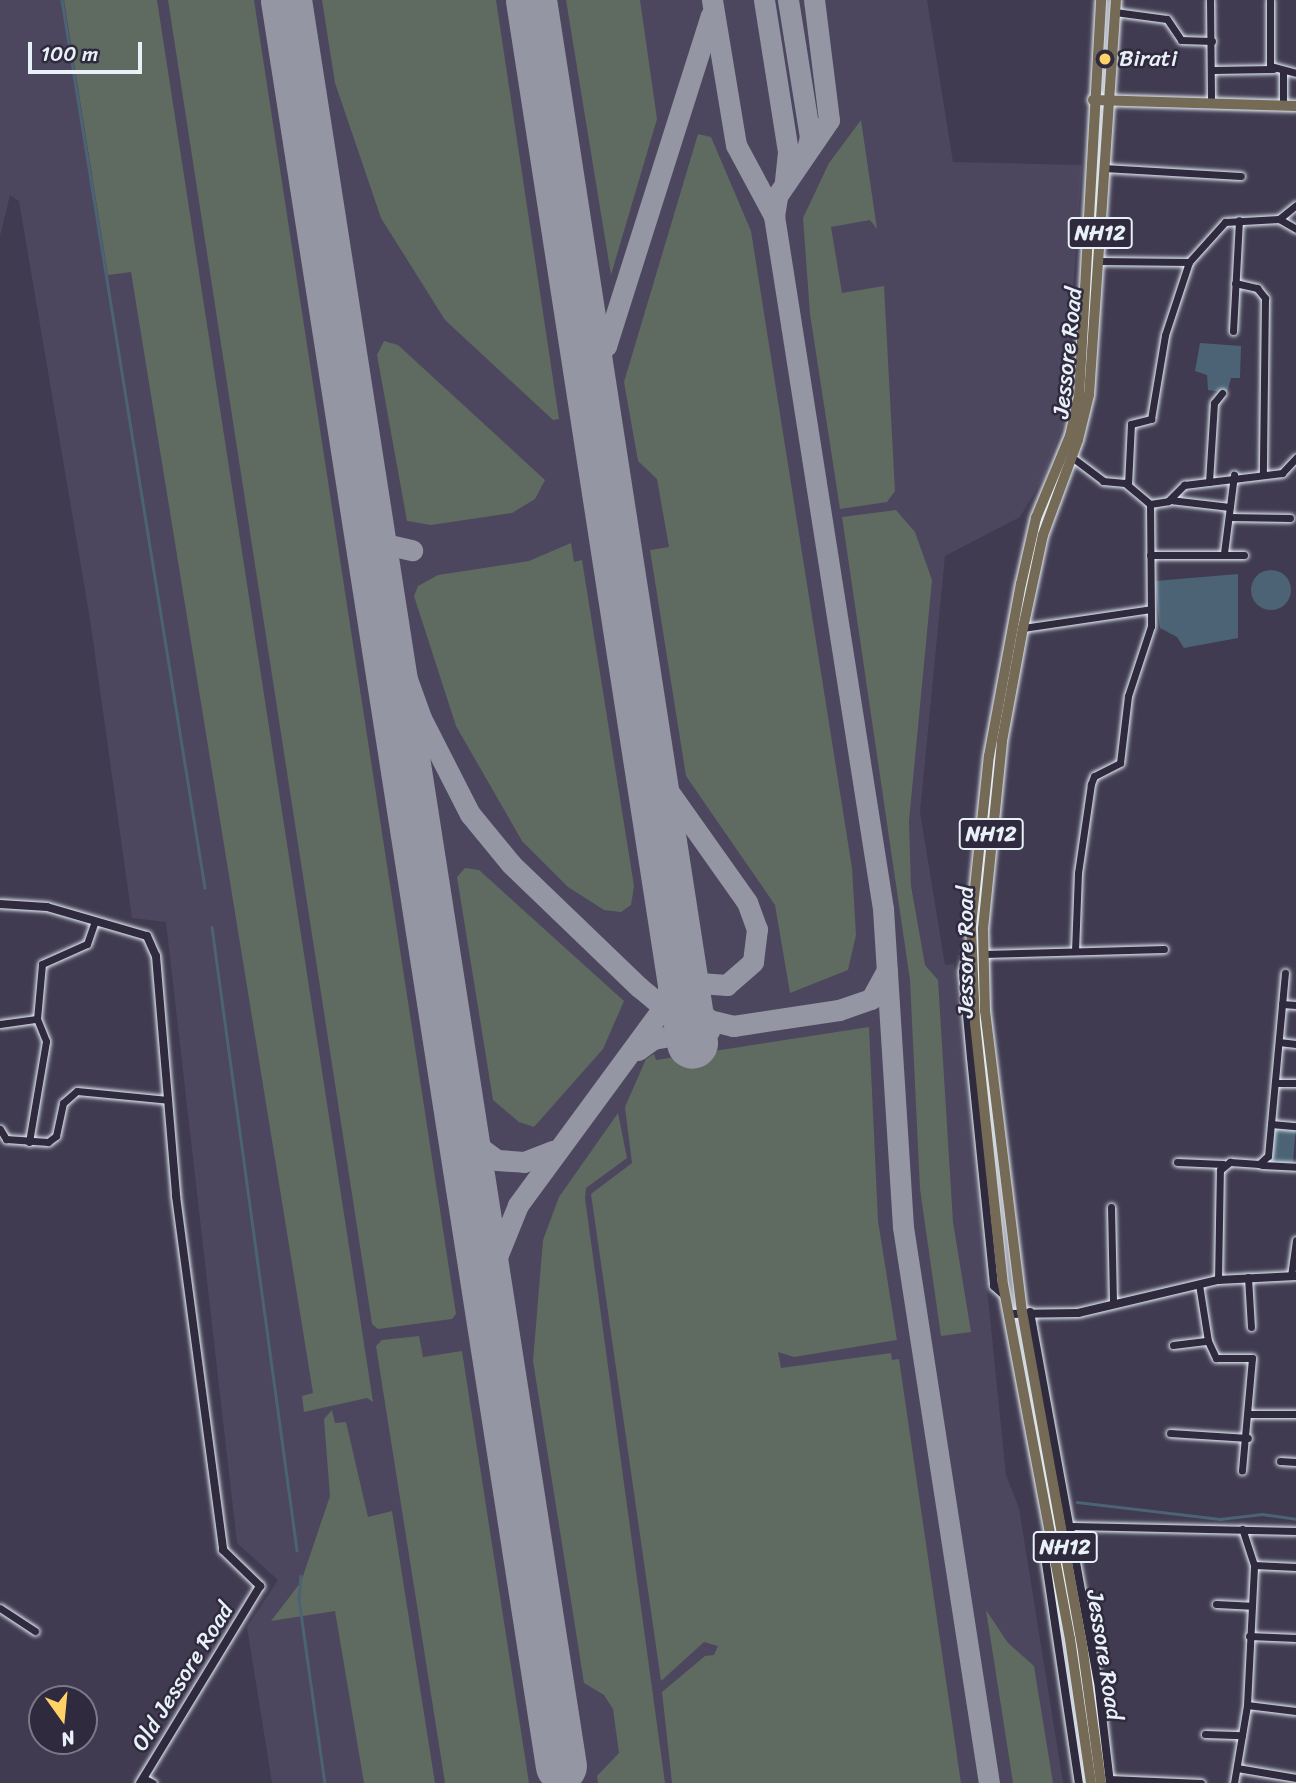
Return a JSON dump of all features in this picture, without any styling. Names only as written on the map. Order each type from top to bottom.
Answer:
[{"type":"main road","name":"NH12","points":[[1091,1783],[1049,1533],[1005,1296],[972,945],[977,846],[1000,691],[1036,517],[1070,436],[1079,396],[1093,100],[1101,0]]},
{"type":"main road","name":"Jessore Road","points":[[1107,1782],[1066,1531],[1026,1312],[985,1011],[984,954],[1002,741],[1023,628],[1043,535],[1073,458],[1089,395],[1115,6]]},
{"type":"main road","points":[[1093,100],[1296,106]]},
{"type":"street","points":[[1210,0],[1213,71],[1211,104]]},
{"type":"street","points":[[1270,0],[1273,69]]},
{"type":"street","points":[[1115,6],[1167,19],[1181,40],[1212,41]]},
{"type":"street","points":[[1213,71],[1273,69],[1296,73]]},
{"type":"street","points":[[1283,72],[1283,106]]},
{"type":"street","points":[[1103,168],[1241,176]]},
{"type":"street","points":[[1279,219],[1296,205]]},
{"type":"street","points":[[1128,485],[1131,424],[1151,419],[1165,335],[1189,262],[1217,226],[1239,220],[1279,219],[1296,229]]},
{"type":"street","points":[[1233,331],[1239,220]]},
{"type":"street","points":[[1098,261],[1189,262]]},
{"type":"street","points":[[1235,283],[1257,288],[1265,298],[1263,473]]},
{"type":"street","points":[[1209,482],[1214,403],[1222,393]]},
{"type":"street","points":[[1073,458],[1096,477],[1128,485],[1150,504],[1151,609],[1150,640],[1128,696],[1120,763],[1094,776],[1091,785],[1078,873],[1075,951]]},
{"type":"street","points":[[1170,500],[1184,485],[1234,475],[1285,471],[1296,458]]},
{"type":"street","points":[[1224,553],[1234,475]]},
{"type":"street","points":[[1150,504],[1170,500],[1230,507]]},
{"type":"street","points":[[1229,517],[1290,518]]},
{"type":"street","points":[[1150,555],[1244,555]]},
{"type":"street","points":[[1023,628],[1151,609]]},
{"type":"street","points":[[0,904],[47,907],[94,924],[147,936],[156,956],[168,1100],[77,1091],[63,1103],[53,1139],[29,1142],[6,1139],[0,1129]]},
{"type":"street","points":[[29,1142],[46,1041],[37,1019],[42,964],[87,944],[94,924]]},
{"type":"street","points":[[984,954],[1164,949]]},
{"type":"street","points":[[1259,1164],[1268,1156],[1285,973]]},
{"type":"street","points":[[1284,984],[1296,985]]},
{"type":"street","points":[[1283,1004],[1296,1005]]},
{"type":"street","points":[[0,1024],[37,1019]]},
{"type":"street","points":[[1279,1042],[1296,1044]]},
{"type":"street","points":[[1275,1083],[1296,1083]]},
{"type":"street","name":"Old Jessore Road","points":[[141,1781],[260,1592],[253,1576],[223,1550],[168,1100]]},
{"type":"street","points":[[1271,1124],[1296,1126]]},
{"type":"street","points":[[1177,1162],[1296,1167]]},
{"type":"street","points":[[1218,1280],[1223,1164]]},
{"type":"street","points":[[1111,1207],[1113,1303]]},
{"type":"street","points":[[1008,1314],[1078,1313],[1218,1280],[1294,1276],[1296,1240]]},
{"type":"street","points":[[1248,1277],[1251,1327]]},
{"type":"street","points":[[1199,1284],[1208,1341],[1216,1358],[1252,1358],[1251,1414],[1242,1471]]},
{"type":"street","points":[[1173,1345],[1208,1341]]},
{"type":"street","points":[[1251,1414],[1296,1414]]},
{"type":"street","points":[[1170,1433],[1248,1438]]},
{"type":"street","points":[[1280,1461],[1296,1462]]},
{"type":"street","points":[[1234,1783],[1247,1705],[1254,1565],[1242,1529]]},
{"type":"street","points":[[1066,1531],[1296,1531]]},
{"type":"street","points":[[1049,1533],[1044,1550],[1079,1783]]},
{"type":"street","points":[[1254,1565],[1296,1567]]},
{"type":"street","points":[[1216,1604],[1251,1606]]},
{"type":"street","points":[[0,1608],[35,1631]]},
{"type":"street","points":[[1249,1636],[1296,1638]]},
{"type":"street","points":[[1247,1705],[1296,1711]]},
{"type":"street","points":[[1205,1734],[1242,1735]]},
{"type":"street","points":[[1237,1768],[1296,1778]]},
{"type":"street","points":[[141,1781],[153,1783]]},
{"type":"street","points":[[1107,1782],[1201,1783]]},
{"type":"shaded area","points":[[0,0],[927,0],[953,162],[1082,165],[1063,425],[1043,478],[1020,517],[945,556],[920,812],[945,965],[954,964],[1006,1475],[1019,1508],[1063,1783],[272,1783],[247,1627],[278,1580],[237,1543],[166,922],[132,918],[90,619],[19,201],[10,195],[0,236]]},
{"type":"shaded area","points":[[64,0],[157,0],[373,1402],[367,1398],[304,1412],[302,1396],[313,1393],[131,272],[108,275]]},
{"type":"shaded area","points":[[168,0],[254,0],[456,1314],[452,1319],[378,1329],[372,1324]]},
{"type":"shaded area","points":[[322,0],[496,0],[559,419],[553,420],[445,320],[381,218],[335,83]]},
{"type":"shaded area","points":[[566,0],[640,0],[657,119],[611,275]]},
{"type":"shaded area","points":[[861,120],[877,229],[870,220],[831,227],[842,293],[884,286],[895,491],[887,502],[840,509],[810,314],[803,218],[829,163]]},
{"type":"shaded area","points":[[698,134],[711,137],[751,231],[852,868],[856,935],[848,970],[790,993],[775,905],[686,776],[650,550],[669,547],[657,479],[638,461],[624,382]]},
{"type":"shaded area","points":[[384,341],[398,345],[545,480],[535,499],[512,513],[431,525],[407,521],[377,355]]},
{"type":"shaded area","points":[[896,510],[915,532],[932,580],[909,821],[911,886],[925,965],[938,980],[953,1222],[971,1332],[941,1336],[920,1189],[910,980],[842,517]]},
{"type":"shaded area","points":[[571,543],[574,562],[582,560],[634,886],[631,905],[621,912],[604,910],[568,887],[522,841],[456,726],[414,596],[418,586],[438,575],[529,561]]},
{"type":"shaded area","points":[[465,868],[479,870],[624,1001],[603,1049],[534,1127],[519,1122],[493,1100],[457,877]]},
{"type":"shaded area","points":[[869,1027],[878,1221],[897,1340],[794,1357],[778,1352],[781,1368],[891,1353],[892,1360],[899,1359],[961,1783],[672,1783],[662,1692],[705,1656],[714,1655],[718,1646],[704,1642],[661,1681],[591,1194],[632,1163],[625,1107],[646,1059],[654,1054],[656,1060]]},
{"type":"shaded area","points":[[618,1113],[627,1158],[586,1188],[585,1198],[665,1783],[598,1783],[597,1776],[619,1753],[613,1709],[604,1695],[584,1683],[533,1361],[543,1240],[559,1197]]},
{"type":"shaded area","points":[[419,1336],[423,1357],[462,1351],[529,1783],[445,1783],[376,1346],[382,1340]]},
{"type":"shaded area","points":[[332,1410],[335,1423],[346,1422],[368,1517],[392,1511],[435,1783],[364,1783],[335,1611],[271,1621],[301,1582],[330,1496],[324,1419]]},
{"type":"shaded area","points":[[986,1610],[1008,1643],[1034,1666],[1053,1783],[1013,1783]]},
{"type":"water","points":[[1200,343],[1241,346],[1240,378],[1231,378],[1227,393],[1208,390],[1207,375],[1195,371]]},
{"type":"water","points":[[1271,570],[1285,576],[1291,590],[1285,604],[1271,610],[1257,604],[1251,590],[1257,576]]},
{"type":"water","points":[[1238,574],[1238,638],[1184,648],[1177,637],[1160,628],[1155,581]]},
{"type":"water","points":[[1274,1126],[1296,1128],[1293,1164],[1271,1162]]},
{"type":"waterway","points":[[62,0],[205,888]]},
{"type":"waterway","points":[[212,927],[297,1550]]},
{"type":"waterway","points":[[1077,1502],[1220,1519],[1262,1514],[1296,1519]]},
{"type":"waterway","points":[[301,1576],[299,1599],[325,1783]]},
{"type":"taxiway","points":[[712,0],[736,145],[774,216],[883,909],[903,1227],[989,1783]]},
{"type":"taxiway","points":[[764,0],[788,152],[785,182]]},
{"type":"taxiway","points":[[788,0],[810,137],[806,153]]},
{"type":"taxiway","points":[[774,216],[777,196],[829,120],[814,0]]},
{"type":"taxiway","points":[[579,311],[588,340],[606,346],[711,15]]},
{"type":"taxiway","points":[[367,518],[385,544],[412,550]]},
{"type":"taxiway","points":[[380,604],[421,718],[470,814],[511,864],[639,987],[685,1025],[709,1030]]},
{"type":"taxiway","points":[[643,731],[652,768],[747,902],[757,929],[753,962],[727,985],[699,983],[677,950]]},
{"type":"taxiway","points":[[490,1309],[497,1257],[518,1205],[665,1005],[676,948]]},
{"type":"taxiway","points":[[680,968],[691,1002],[709,1020],[733,1026],[839,1010],[871,999],[887,970]]},
{"type":"taxiway","points":[[638,1050],[653,1039],[700,1031]]},
{"type":"taxiway","points":[[461,1123],[475,1144],[497,1160],[524,1162],[553,1151]]},
{"type":"runway","points":[[286,0],[561,1766]]},
{"type":"runway","points":[[531,0],[692,1043]]},
{"type":"place","name":"Birati","points":[[1105,59]]}]
